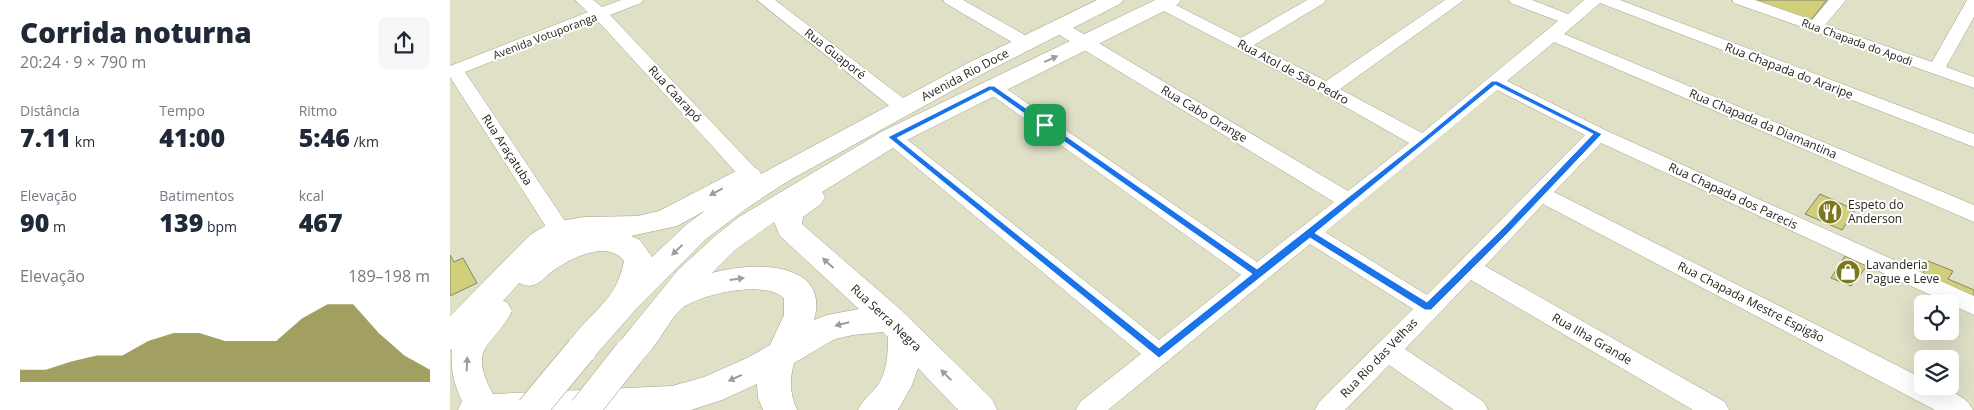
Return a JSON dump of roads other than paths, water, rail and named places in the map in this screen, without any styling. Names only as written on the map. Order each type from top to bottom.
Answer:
[{"type":"main road","name":"Avenida Rio Doce","points":[[829,162],[904,108],[1026,43],[1113,0]]},
{"type":"main road","name":"Avenida Rio Doce","points":[[829,162],[885,142],[992,87],[1166,2]]},
{"type":"main road","points":[[450,337],[540,242],[560,230],[584,227],[638,226],[667,219],[750,174],[850,126],[904,108]]},
{"type":"main road","name":"Avenida Rio Doce","points":[[790,228],[788,220],[793,210],[861,166],[885,142]]},
{"type":"main road","points":[[584,410],[673,298],[707,260],[737,233],[774,208],[829,162]]},
{"type":"main road","points":[[530,410],[625,301],[696,232],[737,201],[829,162]]},
{"type":"main road","name":"Rua Serra Negra","points":[[790,228],[897,326],[980,410]]},
{"type":"main road","points":[[625,301],[637,272],[639,259],[630,248],[622,244],[607,242],[588,243],[561,252],[536,266],[480,329],[470,348],[465,370],[479,409],[672,401],[710,390],[779,357],[828,328],[853,322],[897,326],[904,360],[900,376],[885,402],[875,410]]},
{"type":"main road","points":[[673,298],[728,281],[747,278],[774,278],[789,284],[796,290],[800,296],[798,321],[779,357],[775,371],[774,395],[780,410]]},
{"type":"street","name":"Rua Caarapó","points":[[583,0],[600,14],[750,174]]},
{"type":"street","name":"Avenida Votuporanga","points":[[454,67],[635,0]]},
{"type":"street","name":"Rua Guaporé","points":[[766,0],[904,108]]},
{"type":"street","points":[[951,0],[1026,43]]},
{"type":"street","points":[[1242,45],[1318,0]]},
{"type":"street","points":[[1327,89],[1456,0]]},
{"type":"street","points":[[1517,0],[1570,20]]},
{"type":"street","points":[[1089,410],[1423,142],[1594,0]]},
{"type":"street","name":"Rua Chapada do Araripe","points":[[1605,0],[1974,141]]},
{"type":"street","name":"Rua Chapada do Apodi","points":[[1740,0],[1974,83]]},
{"type":"street","points":[[1815,26],[1838,0]]},
{"type":"street","name":"Rua Atol de São Pedro","points":[[1166,2],[1423,142]]},
{"type":"street","points":[[1936,70],[1974,2]]},
{"type":"street","name":"Rua Cabo Orange","points":[[1059,27],[1349,201]]},
{"type":"street","name":"Rua Chapada da Diamantina","points":[[1552,35],[1974,214]]},
{"type":"street","name":"Rua Araçatuba","points":[[454,67],[560,230]]},
{"type":"street","name":"Rua Chapada dos Parecis","points":[[1495,82],[1598,134],[1974,306]]},
{"type":"street","points":[[992,87],[1257,274]]},
{"type":"street","name":"Rua Rio das Velhas","points":[[1328,410],[1598,134]]},
{"type":"street","points":[[885,142],[1159,354]]},
{"type":"street","name":"Rua Chapada Mestre Espigão","points":[[1541,194],[1960,410]]},
{"type":"street","points":[[1309,233],[1428,307]]},
{"type":"street","name":"Rua Ilha Grande","points":[[1469,268],[1716,410]]},
{"type":"street","points":[[1388,350],[1475,410]]},
{"type":"place","name":"Espeto do Anderson","points":[[1830,212]]},
{"type":"place","name":"Lavanderia Pague e Leve","points":[[1848,272]]}]
